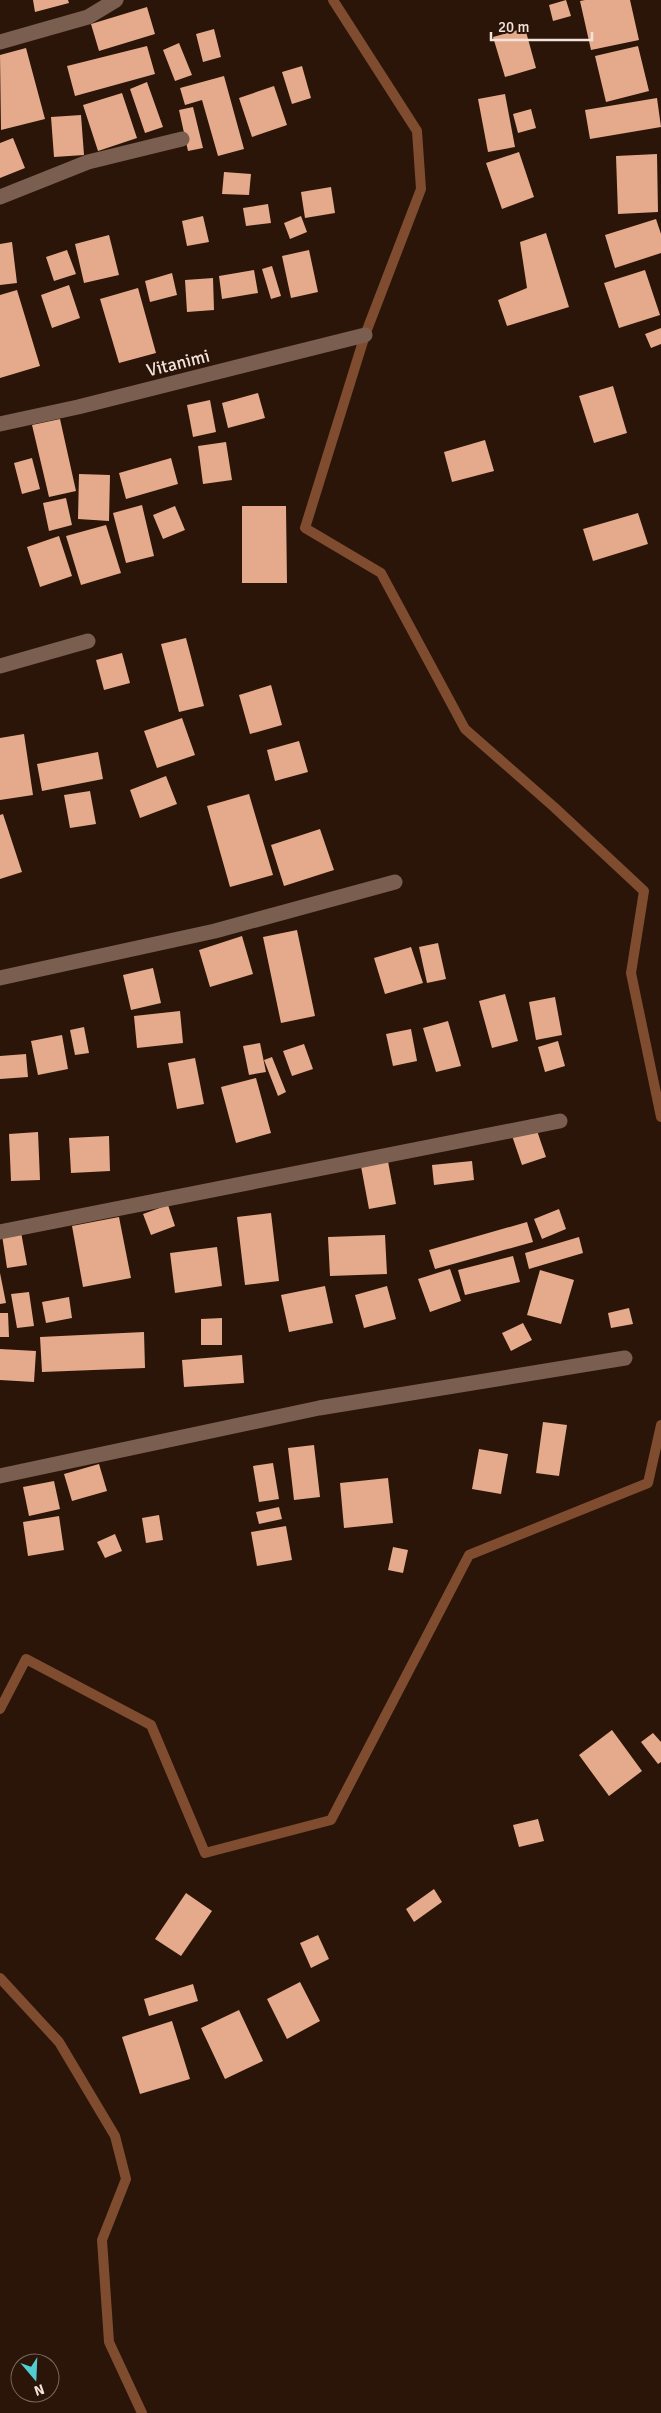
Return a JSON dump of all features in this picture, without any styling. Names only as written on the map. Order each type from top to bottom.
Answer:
[{"type":"street","points":[[0,42],[88,17],[116,0]]},
{"type":"street","points":[[0,197],[88,162],[182,139]]},
{"type":"street","name":"Vitanimi","points":[[0,424],[78,407],[365,335]]},
{"type":"street","points":[[0,666],[88,641]]},
{"type":"street","points":[[0,978],[215,931],[395,882]]},
{"type":"street","points":[[0,1232],[560,1121]]},
{"type":"street","points":[[0,1476],[319,1408],[625,1358]]},
{"type":"building","points":[[33,0],[68,0],[69,3],[35,12]]},
{"type":"building","points":[[566,0],[571,16],[553,21],[549,5]]},
{"type":"building","points":[[630,0],[639,40],[591,50],[580,1]]},
{"type":"building","points":[[147,7],[155,34],[99,51],[91,24]]},
{"type":"building","points":[[525,28],[536,68],[505,77],[493,37]]},
{"type":"building","points":[[214,29],[221,57],[203,62],[196,34]]},
{"type":"building","points":[[179,43],[192,75],[175,81],[163,50]]},
{"type":"building","points":[[147,46],[155,74],[75,96],[67,66]]},
{"type":"building","points":[[638,46],[649,91],[606,102],[595,56]]},
{"type":"building","points":[[26,48],[45,119],[1,130],[0,55]]},
{"type":"building","points":[[302,66],[311,98],[292,104],[282,72]]},
{"type":"building","points":[[224,76],[244,149],[218,156],[202,100],[185,105],[180,88]]},
{"type":"building","points":[[147,82],[163,127],[145,133],[130,89]]},
{"type":"building","points":[[274,86],[287,125],[252,137],[239,98]]},
{"type":"building","points":[[122,93],[137,138],[98,151],[83,105]]},
{"type":"building","points":[[505,94],[515,147],[488,152],[478,99]]},
{"type":"building","points":[[657,98],[661,127],[590,139],[585,110]]},
{"type":"building","points":[[193,107],[203,148],[188,151],[179,110]]},
{"type":"building","points":[[531,109],[536,128],[518,133],[513,114]]},
{"type":"building","points":[[81,115],[84,155],[54,157],[51,117]]},
{"type":"building","points":[[13,138],[25,168],[0,178],[0,143]]},
{"type":"building","points":[[519,152],[534,197],[502,209],[486,163]]},
{"type":"building","points":[[657,154],[658,212],[618,214],[616,156]]},
{"type":"building","points":[[224,172],[251,174],[249,195],[222,194]]},
{"type":"building","points":[[331,187],[335,213],[305,218],[301,192]]},
{"type":"building","points":[[268,204],[271,223],[246,226],[243,208]]},
{"type":"building","points":[[203,216],[209,242],[187,246],[182,221]]},
{"type":"building","points":[[301,216],[307,232],[290,239],[284,223]]},
{"type":"building","points":[[656,219],[661,234],[661,253],[615,268],[605,235]]},
{"type":"building","points":[[546,233],[569,307],[507,326],[498,300],[527,288],[520,242]]},
{"type":"building","points":[[109,235],[119,275],[84,283],[75,244]]},
{"type":"building","points":[[12,242],[17,283],[0,285],[0,244]]},
{"type":"building","points":[[67,250],[76,274],[54,281],[46,257]]},
{"type":"building","points":[[309,250],[318,292],[291,298],[282,256]]},
{"type":"building","points":[[272,266],[281,296],[271,299],[262,269]]},
{"type":"building","points":[[254,270],[258,293],[222,299],[219,276]]},
{"type":"building","points":[[645,270],[660,315],[619,328],[604,283]]},
{"type":"building","points":[[172,273],[177,295],[150,302],[145,281]]},
{"type":"building","points":[[213,278],[214,310],[187,312],[185,280]]},
{"type":"building","points":[[69,285],[80,318],[52,328],[41,295]]},
{"type":"building","points":[[138,288],[156,353],[119,363],[100,299]]},
{"type":"building","points":[[17,290],[40,366],[0,378],[0,295]]},
{"type":"building","points":[[661,328],[661,344],[651,348],[645,334]]},
{"type":"building","points":[[613,386],[627,433],[594,443],[579,396]]},
{"type":"building","points":[[258,393],[265,418],[228,428],[222,403]]},
{"type":"building","points":[[210,400],[216,432],[193,437],[187,405]]},
{"type":"building","points":[[60,419],[76,491],[49,497],[32,425]]},
{"type":"building","points":[[485,440],[494,471],[452,482],[444,452]]},
{"type":"building","points":[[226,442],[232,480],[203,484],[198,446]]},
{"type":"building","points":[[32,458],[40,489],[22,494],[14,463]]},
{"type":"building","points":[[171,458],[178,484],[126,499],[119,473]]},
{"type":"building","points":[[79,474],[110,475],[109,521],[78,519]]},
{"type":"building","points":[[66,498],[72,525],[49,531],[43,503]]},
{"type":"building","points":[[142,505],[154,556],[126,563],[113,513]]},
{"type":"building","points":[[175,506],[185,530],[163,539],[153,515]]},
{"type":"building","points":[[242,506],[286,506],[287,583],[242,583]]},
{"type":"building","points":[[638,513],[648,544],[593,561],[583,529]]},
{"type":"building","points":[[106,525],[121,573],[81,585],[66,536]]},
{"type":"building","points":[[59,536],[72,576],[40,587],[27,547]]},
{"type":"building","points":[[186,638],[204,706],[179,712],[161,644]]},
{"type":"building","points":[[122,653],[130,683],[104,690],[96,660]]},
{"type":"building","points":[[271,685],[282,725],[250,734],[239,695]]},
{"type":"building","points":[[182,718],[195,755],[157,768],[144,731]]},
{"type":"building","points":[[24,734],[33,795],[0,800],[0,738]]},
{"type":"building","points":[[299,741],[308,772],[275,781],[267,750]]},
{"type":"building","points":[[98,752],[103,779],[42,791],[37,764]]},
{"type":"building","points":[[166,776],[177,804],[140,818],[130,790]]},
{"type":"building","points":[[90,791],[96,824],[70,828],[64,795]]},
{"type":"building","points":[[249,794],[273,875],[230,887],[207,806]]},
{"type":"building","points":[[3,814],[22,872],[0,879],[0,815]]},
{"type":"building","points":[[320,829],[334,870],[284,886],[271,845]]},
{"type":"building","points":[[297,930],[315,1016],[281,1023],[263,937]]},
{"type":"building","points":[[242,936],[253,974],[210,987],[199,950]]},
{"type":"building","points":[[438,943],[446,979],[427,983],[419,947]]},
{"type":"building","points":[[411,947],[423,983],[385,994],[374,958]]},
{"type":"building","points":[[153,968],[161,1003],[131,1010],[123,975]]},
{"type":"building","points":[[505,994],[518,1041],[492,1048],[479,1001]]},
{"type":"building","points":[[555,997],[562,1035],[536,1040],[529,1002]]},
{"type":"building","points":[[180,1011],[183,1043],[137,1048],[134,1016]]},
{"type":"building","points":[[448,1021],[461,1066],[436,1072],[423,1028]]},
{"type":"building","points":[[84,1027],[89,1053],[75,1055],[70,1030]]},
{"type":"building","points":[[411,1029],[417,1061],[393,1066],[386,1034]]},
{"type":"building","points":[[62,1035],[68,1069],[38,1075],[31,1041]]},
{"type":"building","points":[[558,1041],[565,1066],[545,1072],[538,1047]]},
{"type":"building","points":[[260,1043],[266,1072],[249,1075],[243,1046]]},
{"type":"building","points":[[304,1044],[313,1069],[292,1076],[283,1051]]},
{"type":"building","points":[[26,1054],[28,1077],[0,1079],[0,1056]]},
{"type":"building","points":[[272,1057],[286,1092],[278,1096],[264,1060]]},
{"type":"building","points":[[195,1058],[204,1104],[177,1109],[168,1063]]},
{"type":"building","points":[[256,1078],[271,1133],[236,1143],[221,1087]]},
{"type":"building","points":[[533,1119],[546,1157],[522,1165],[509,1127]]},
{"type":"building","points":[[38,1132],[40,1180],[11,1181],[9,1134]]},
{"type":"building","points":[[109,1136],[110,1171],[71,1173],[69,1138]]},
{"type":"building","points":[[387,1156],[396,1204],[369,1209],[360,1161]]},
{"type":"building","points":[[472,1161],[474,1180],[434,1185],[432,1165]]},
{"type":"building","points":[[168,1205],[175,1226],[151,1235],[143,1214]]},
{"type":"building","points":[[559,1209],[566,1229],[542,1239],[534,1219]]},
{"type":"building","points":[[271,1213],[279,1281],[245,1285],[237,1217]]},
{"type":"building","points":[[119,1217],[131,1278],[83,1287],[72,1226]]},
{"type":"building","points":[[527,1222],[533,1242],[435,1269],[429,1250]]},
{"type":"building","points":[[21,1232],[27,1265],[7,1268],[2,1235]]},
{"type":"building","points":[[385,1235],[387,1274],[330,1276],[328,1237]]},
{"type":"building","points":[[579,1237],[583,1253],[529,1269],[525,1253]]},
{"type":"building","points":[[217,1247],[222,1286],[175,1293],[170,1253]]},
{"type":"building","points":[[513,1256],[520,1282],[465,1295],[458,1270]]},
{"type":"building","points":[[450,1269],[461,1301],[430,1312],[418,1279]]},
{"type":"building","points":[[540,1270],[574,1280],[561,1324],[527,1315]]},
{"type":"building","points":[[0,1273],[6,1303],[0,1304]]},
{"type":"building","points":[[325,1286],[333,1323],[289,1332],[281,1295]]},
{"type":"building","points":[[387,1286],[396,1319],[364,1328],[355,1295]]},
{"type":"building","points":[[29,1292],[34,1326],[17,1328],[11,1294]]},
{"type":"building","points":[[69,1297],[72,1318],[46,1323],[42,1302]]},
{"type":"building","points":[[629,1308],[633,1324],[611,1328],[608,1313]]},
{"type":"building","points":[[0,1313],[8,1313],[9,1337],[0,1337]]},
{"type":"building","points":[[222,1318],[222,1345],[201,1345],[201,1319]]},
{"type":"building","points":[[523,1323],[532,1340],[511,1351],[502,1333]]},
{"type":"building","points":[[144,1332],[145,1368],[42,1372],[40,1337]]},
{"type":"building","points":[[0,1349],[36,1351],[34,1382],[0,1380]]},
{"type":"building","points":[[242,1355],[244,1383],[184,1387],[182,1360]]},
{"type":"building","points":[[543,1422],[567,1425],[559,1476],[536,1473]]},
{"type":"building","points":[[314,1445],[320,1497],[294,1500],[288,1448]]},
{"type":"building","points":[[479,1449],[508,1454],[501,1494],[472,1489]]},
{"type":"building","points":[[273,1463],[279,1499],[259,1502],[253,1466]]},
{"type":"building","points":[[99,1464],[107,1491],[72,1501],[64,1474]]},
{"type":"building","points":[[388,1478],[393,1523],[344,1528],[340,1483]]},
{"type":"building","points":[[54,1481],[60,1509],[29,1516],[23,1487]]},
{"type":"building","points":[[279,1507],[282,1519],[259,1524],[256,1512]]},
{"type":"building","points":[[159,1515],[163,1540],[146,1543],[142,1518]]},
{"type":"building","points":[[59,1516],[64,1550],[28,1556],[23,1522]]},
{"type":"building","points":[[286,1526],[292,1560],[257,1566],[251,1532]]},
{"type":"building","points":[[115,1534],[122,1551],[105,1558],[97,1542]]},
{"type":"building","points":[[393,1547],[408,1550],[403,1573],[388,1570]]},
{"type":"building","points":[[612,1730],[642,1771],[609,1796],[579,1755]]},
{"type":"building","points":[[653,1733],[661,1742],[661,1762],[658,1764],[641,1742]]},
{"type":"building","points":[[538,1819],[544,1841],[519,1847],[513,1825]]},
{"type":"building","points":[[434,1889],[442,1902],[414,1922],[406,1909]]},
{"type":"building","points":[[186,1893],[212,1911],[181,1956],[155,1939]]},
{"type":"building","points":[[318,1935],[329,1959],[311,1968],[300,1943]]},
{"type":"building","points":[[300,1982],[320,2021],[287,2039],[267,1999]]},
{"type":"building","points":[[193,1984],[198,2001],[149,2016],[144,1999]]},
{"type":"building","points":[[239,2010],[263,2061],[225,2079],[201,2028]]},
{"type":"building","points":[[172,2021],[190,2079],[140,2094],[122,2037]]},
{"type":"waterway","points":[[333,0],[417,131],[421,189],[365,335],[305,528],[381,573],[465,729],[554,807],[644,891],[631,973],[661,1117]]},
{"type":"waterway","points":[[0,1709],[26,1659],[151,1725],[205,1853],[331,1820],[469,1555],[648,1483],[661,1425]]},
{"type":"waterway","points":[[0,1978],[59,2042],[115,2136],[126,2179],[102,2240],[109,2342],[142,2413]]}]
